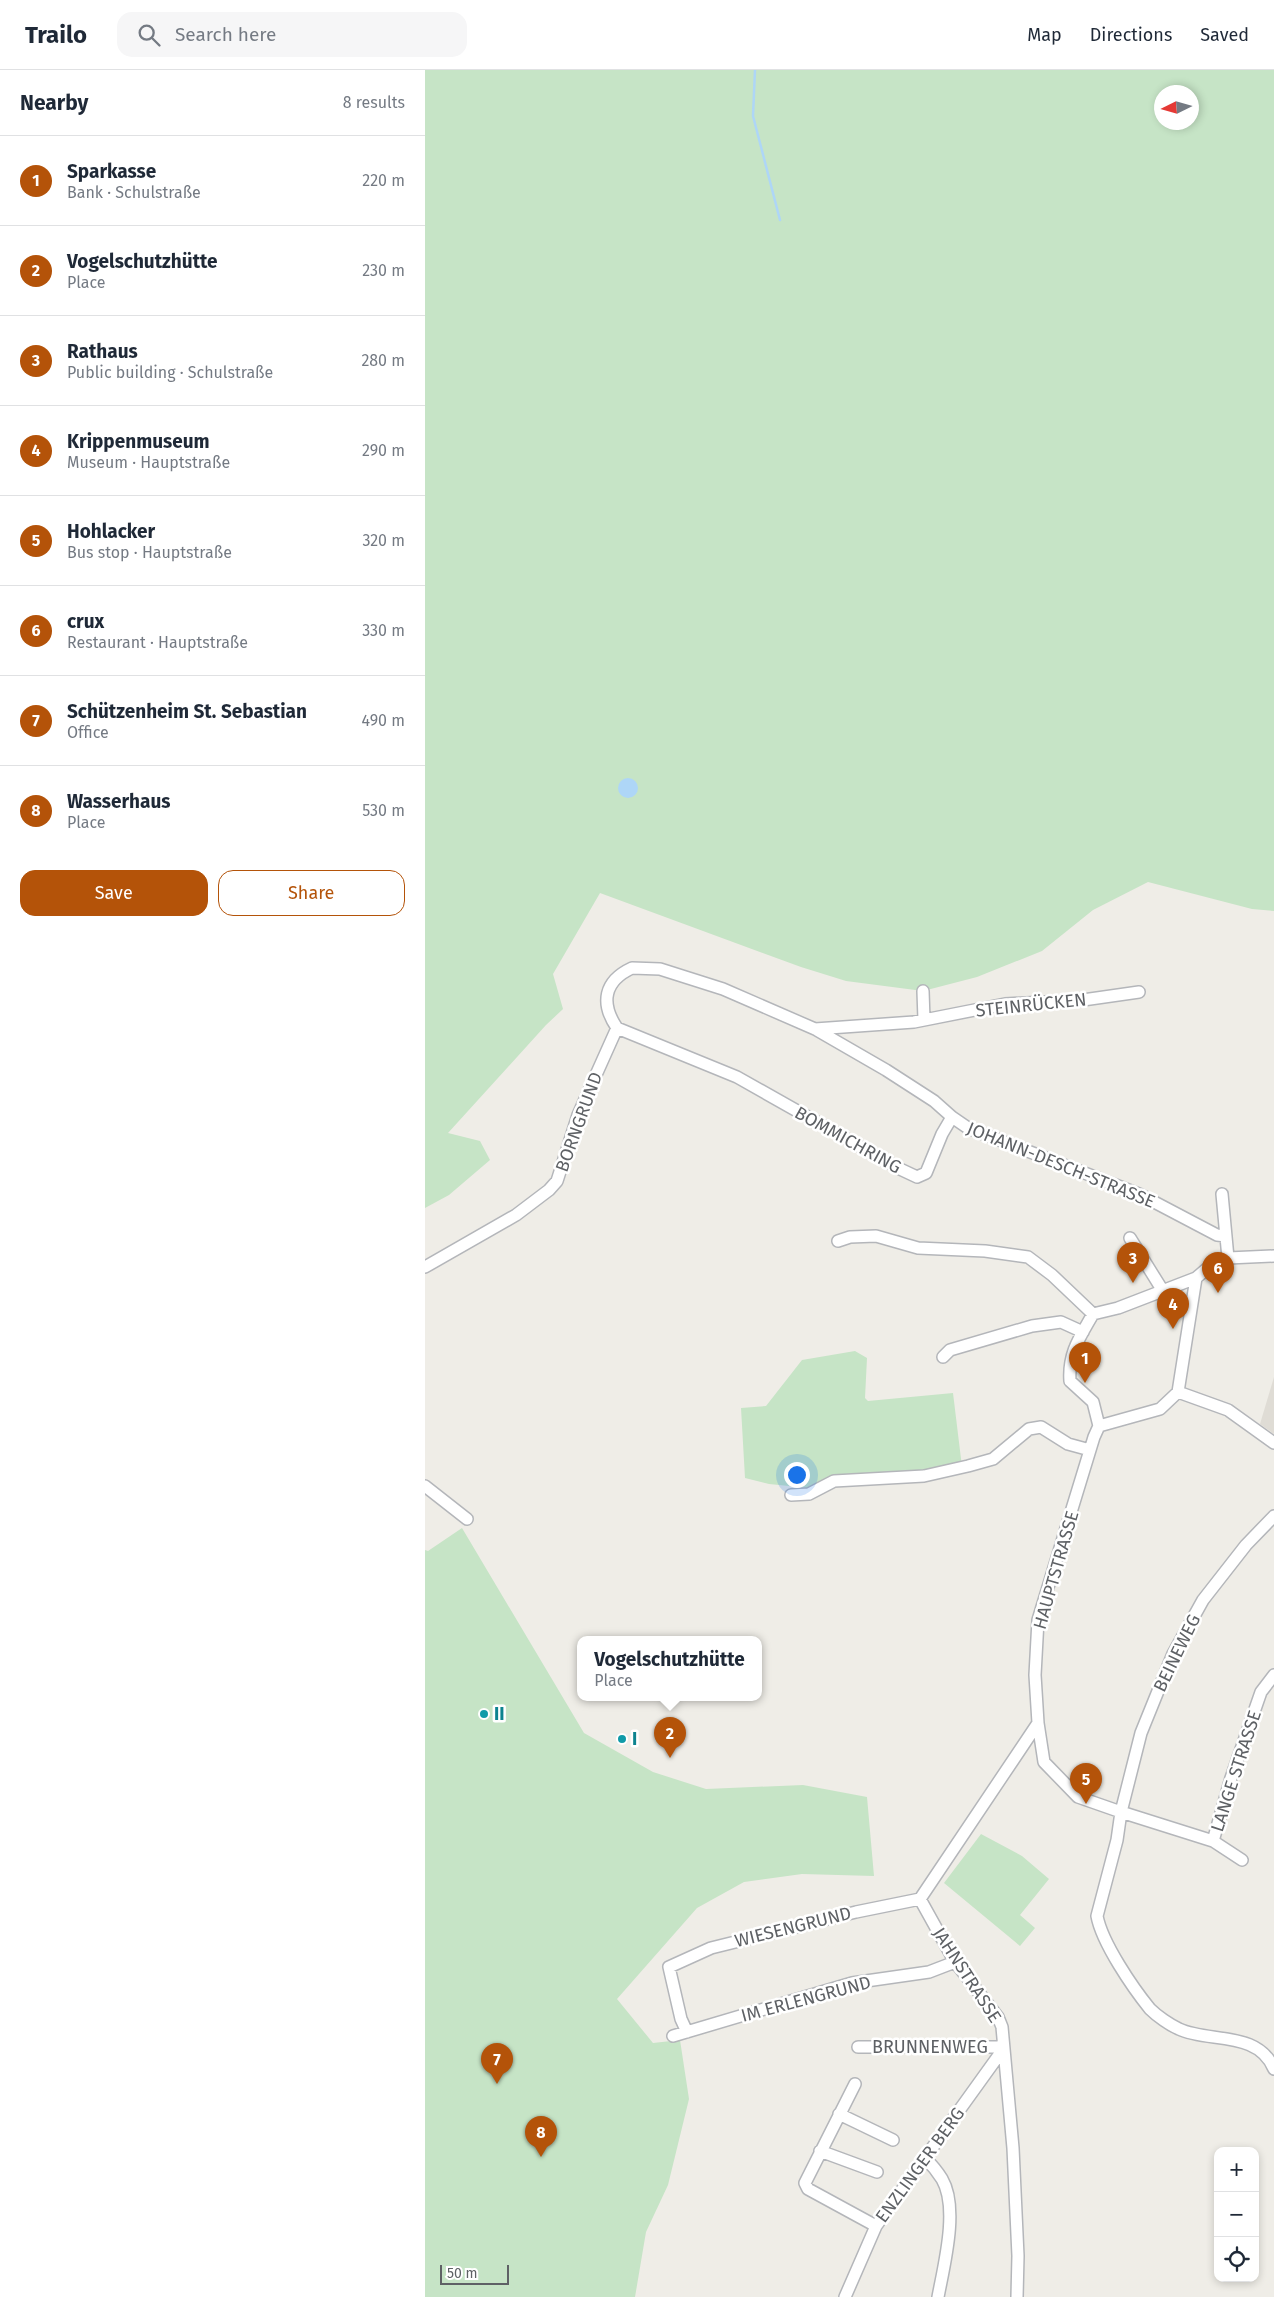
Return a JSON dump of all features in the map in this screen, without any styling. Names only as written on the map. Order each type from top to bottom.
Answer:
[{"type":"street","points":[[617,1028],[607,1008],[607,997],[611,982],[621,973],[632,968],[659,969],[723,989],[815,1029],[935,1101],[952,1117]]},
{"type":"street","points":[[923,991],[923,1020]]},
{"type":"street","name":"STEINRÜCKEN","points":[[815,1029],[923,1020],[1005,1004],[1083,1000],[1139,992]]},
{"type":"street","name":"BOMMICHRING","points":[[617,1028],[737,1077],[917,1177],[926,1173],[942,1134],[952,1117]]},
{"type":"street","name":"BORNGRUND","points":[[425,1266],[516,1215],[549,1190],[557,1181],[578,1116],[617,1028]]},
{"type":"street","name":"JOHANN-DESCH-STRASSE","points":[[952,1117],[968,1128],[1139,1194],[1217,1235],[1226,1236]]},
{"type":"street","points":[[1222,1194],[1228,1258]]},
{"type":"street","points":[[838,1241],[876,1236],[918,1248],[985,1251],[1028,1257],[1052,1275],[1093,1314]]},
{"type":"street","points":[[1130,1238],[1163,1291]]},
{"type":"street","points":[[1196,1278],[1178,1392],[1160,1409],[1099,1426],[1093,1402],[1070,1381],[1069,1365],[1093,1314],[1118,1308],[1196,1278],[1210,1266],[1228,1258],[1274,1256]]},
{"type":"street","points":[[943,1357],[950,1350],[1032,1326],[1061,1322],[1083,1332]]},
{"type":"street","points":[[1178,1392],[1228,1410],[1274,1443]]},
{"type":"street","name":"HAUPTSTRASSE","points":[[1099,1426],[1090,1450],[1039,1620],[1035,1666],[1038,1723],[1044,1762],[1078,1797],[1213,1841],[1242,1860]]},
{"type":"street","points":[[791,1495],[809,1494],[834,1481],[924,1476],[968,1466],[993,1459],[1029,1429],[1041,1427],[1068,1444],[1090,1450]]},
{"type":"street","points":[[425,1486],[467,1519]]},
{"type":"street","name":"BEINEWEG","points":[[1121,1812],[1141,1734],[1173,1654],[1203,1600],[1246,1545],[1274,1516]]},
{"type":"street","name":"LANGE STRASSE","points":[[1213,1841],[1231,1778],[1261,1692],[1274,1674]]},
{"type":"street","points":[[920,1899],[1038,1723]]},
{"type":"street","points":[[1121,1812],[1117,1840],[1097,1916],[1098,1924],[1119,1964],[1152,2011],[1159,2016],[1180,2030],[1251,2044],[1271,2062],[1274,2069]]},
{"type":"street","name":"JAHNSTRASSE","points":[[920,1899],[955,1962],[997,2017],[1003,2043],[1013,2148],[1018,2256],[1017,2297]]},
{"type":"street","name":"WIESENGRUND","points":[[687,2032],[681,2019],[669,1967],[711,1948],[856,1912],[920,1899]]},
{"type":"street","name":"IM ERLENGRUND","points":[[673,2036],[852,1983],[929,1972],[955,1962]]},
{"type":"street","name":"BRUNNENWEG","points":[[858,2047],[1003,2043]]},
{"type":"street","name":"ENZLINGER BERG","points":[[845,2297],[876,2226],[1003,2043]]},
{"type":"street","points":[[855,2084],[805,2179],[808,2189],[876,2226]]},
{"type":"street","points":[[839,2114],[893,2140]]},
{"type":"street","points":[[820,2151],[877,2172]]},
{"type":"street","points":[[925,2158],[943,2180],[948,2200],[948,2241],[938,2297]]},
{"type":"shaded area","points":[[1274,1377],[1274,1434],[1260,1424]]},
{"type":"green space","points":[[425,70],[1274,70],[1274,911],[1252,909],[1148,882],[1093,910],[1042,951],[977,977],[923,991],[846,981],[801,967],[600,893],[553,974],[563,1009],[546,1025],[448,1133],[480,1141],[490,1160],[449,1195],[425,1208]]},
{"type":"green space","points":[[855,1351],[867,1358],[865,1398],[868,1401],[953,1393],[962,1467],[825,1478],[825,1483],[809,1488],[769,1484],[745,1478],[741,1408],[766,1406],[802,1360]]},
{"type":"green space","points":[[462,1528],[584,1733],[653,1772],[706,1789],[803,1785],[867,1797],[874,1876],[802,1874],[744,1882],[697,1908],[617,1999],[653,2043],[680,2040],[689,2099],[668,2185],[646,2232],[635,2297],[425,2297],[425,1550],[428,1551]]},
{"type":"green space","points":[[981,1834],[1022,1856],[1049,1879],[1020,1915],[1035,1928],[1020,1946],[944,1883]]},
{"type":"water","points":[[624,778],[632,778],[638,784],[638,792],[632,798],[624,798],[618,792],[618,784]]},
{"type":"waterway","points":[[755,70],[753,116],[780,220]]},
{"type":"place","name":"Rathaus","points":[[1133,1283]]},
{"type":"place","name":"crux","points":[[1218,1293]]},
{"type":"place","name":"Krippenmuseum","points":[[1173,1329]]},
{"type":"place","name":"Sparkasse","points":[[1085,1383]]},
{"type":"place","name":"II","points":[[484,1714]]},
{"type":"place","name":"I","points":[[622,1739]]},
{"type":"place","name":"Vogelschutzhütte","points":[[670,1758]]},
{"type":"place","name":"Hohlacker","points":[[1086,1804]]},
{"type":"place","name":"Schützenheim St. Sebastian","points":[[497,2084]]},
{"type":"place","name":"Wasserhaus","points":[[541,2157]]}]
